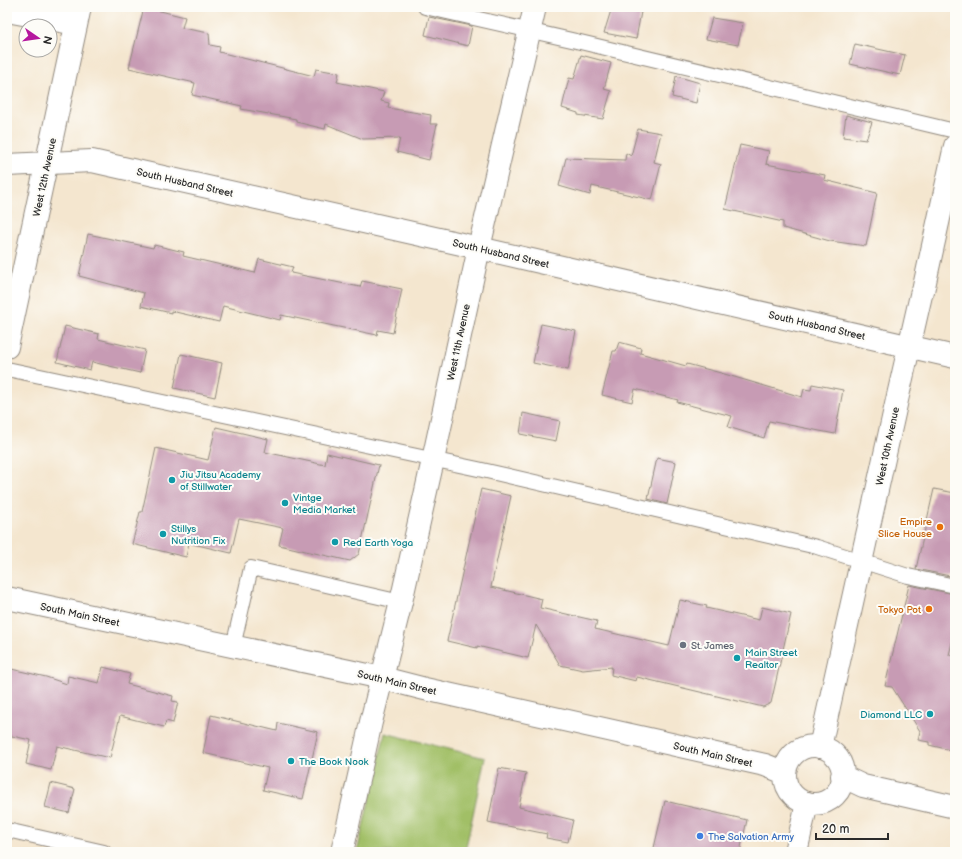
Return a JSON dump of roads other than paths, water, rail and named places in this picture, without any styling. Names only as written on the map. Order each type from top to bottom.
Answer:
[{"type":"street","name":"West 11th Avenue","points":[[342,852],[371,722],[401,602],[479,248],[535,7]]},
{"type":"street","points":[[7,11],[78,16]]},
{"type":"street","name":"West 12th Avenue","points":[[7,347],[78,16]]},
{"type":"street","name":"West 10th Avenue","points":[[820,747],[955,146]]},
{"type":"street","name":"South Husband Street","points":[[7,165],[92,161],[955,357]]},
{"type":"street","name":"South Main Street","points":[[7,598],[382,678],[425,689],[765,765],[785,773]]},
{"type":"street","points":[[810,746],[820,747],[830,751],[837,758],[841,766],[842,776],[840,786],[826,801],[807,803],[798,799],[790,792],[786,783],[785,773],[787,763],[792,755],[801,749],[810,746]]},
{"type":"street","points":[[842,776],[864,786],[955,807]]},
{"type":"street","points":[[796,852],[807,803]]},
{"type":"lane","points":[[425,7],[530,30],[955,131]]},
{"type":"lane","points":[[7,368],[478,469],[817,547],[908,576],[955,586]]},
{"type":"lane","points":[[233,647],[251,568],[401,602]]},
{"type":"lane","points":[[7,830],[104,852]]},
{"type":"place","name":"Jiu Jitsu Academy of Stillwater","points":[[172,480]]},
{"type":"place","name":"Vintge Media Market","points":[[285,503]]},
{"type":"place","name":"Empire Slice House","points":[[940,527]]},
{"type":"place","name":"Stillys Nutrition Fix","points":[[163,534]]},
{"type":"place","name":"Red Earth Yoga","points":[[335,542]]},
{"type":"place","name":"Tokyo Pot","points":[[929,609]]},
{"type":"place","name":"St. James","points":[[683,645]]},
{"type":"place","name":"Main Street Realtor","points":[[737,658]]},
{"type":"place","name":"Diamond LLC","points":[[930,714]]},
{"type":"place","name":"The Book Nook","points":[[291,761]]},
{"type":"place","name":"The Salvation Army","points":[[700,836]]}]
